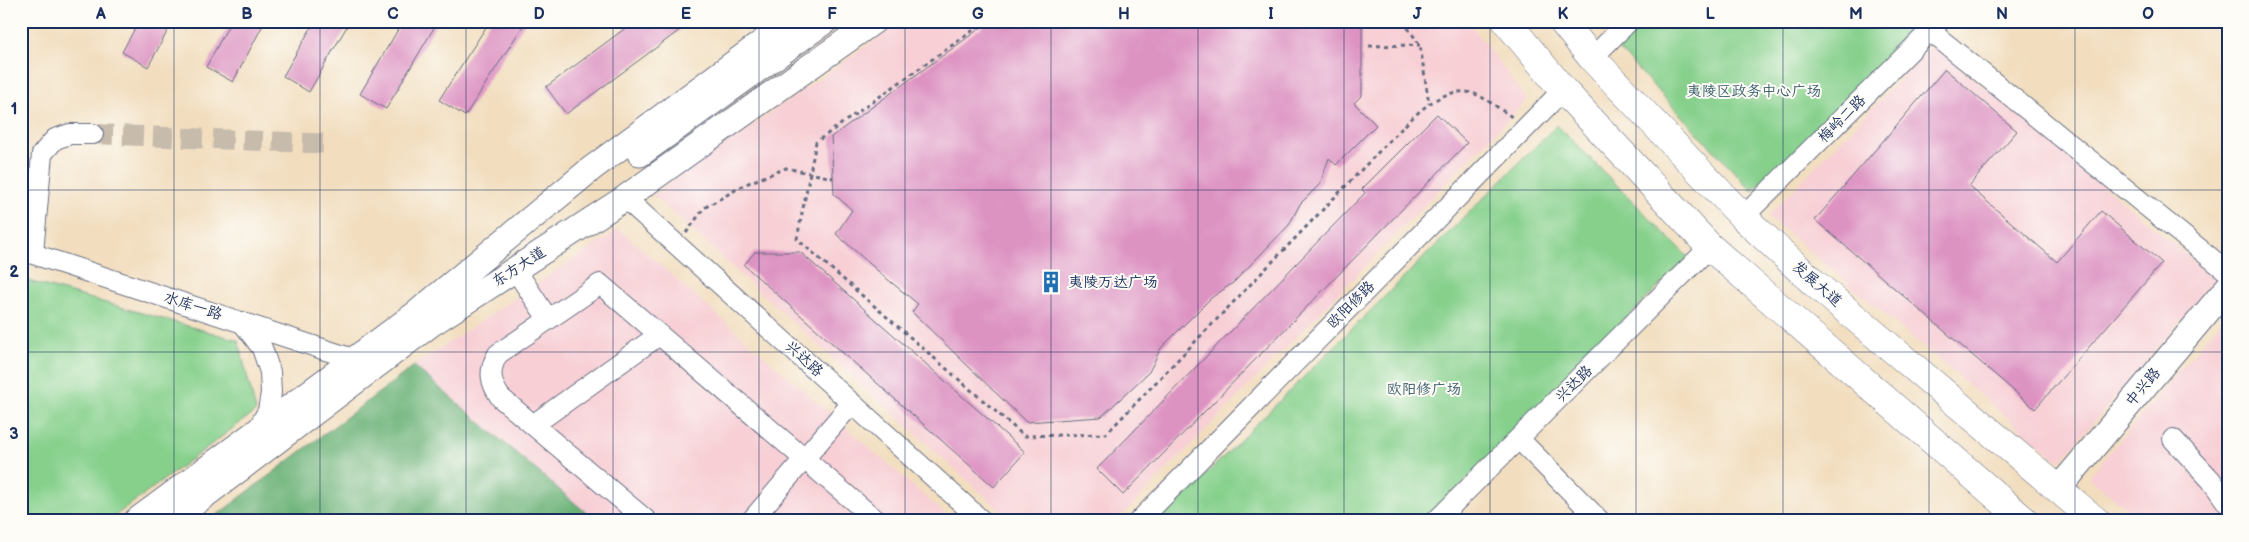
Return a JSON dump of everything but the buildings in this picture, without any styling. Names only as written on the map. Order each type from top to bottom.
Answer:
[{"type":"highway","points":[[1506,21],[1564,90],[1710,247],[2025,521]]},
{"type":"highway","name":"发展大道","points":[[1562,21],[1592,58],[1743,217],[1813,282],[2096,521]]},
{"type":"main road","name":"东方大道","points":[[171,521],[424,318],[591,169],[791,21]]},
{"type":"main road","points":[[424,318],[825,21]]},
{"type":"main road","points":[[424,318],[614,188],[848,21]]},
{"type":"main road","name":"东方大道","points":[[136,521],[353,359],[515,269],[625,198],[874,21]]},
{"type":"main road","name":"中兴路","points":[[2059,488],[2228,287]]},
{"type":"street","points":[[1592,58],[1629,21]]},
{"type":"street","points":[[1935,26],[2228,272]]},
{"type":"street","name":"梅岭二路","points":[[1743,217],[1935,26]]},
{"type":"street","name":"欧阳修路","points":[[1139,521],[1564,90]]},
{"type":"street","points":[[27,252],[42,154],[55,139],[70,134],[94,134]]},
{"type":"street","name":"兴达路","points":[[625,198],[982,521]]},
{"type":"street","name":"兴达路","points":[[1436,521],[1710,247]]},
{"type":"street","name":"水库一路","points":[[27,252],[353,359]]},
{"type":"street","points":[[515,269],[548,318]]},
{"type":"street","points":[[647,521],[501,398],[492,386],[493,362],[498,354],[600,284],[877,521]]},
{"type":"street","points":[[242,322],[262,348],[270,372],[271,393],[268,411],[257,430]]},
{"type":"street","points":[[533,425],[659,335]]},
{"type":"street","points":[[751,521],[852,403]]},
{"type":"street","points":[[1519,439],[1600,521]]},
{"type":"street","points":[[2173,439],[2211,480],[2228,504]]},
{"type":"path","points":[[986,21],[816,142],[797,239],[1024,436],[1106,434],[1391,139],[1429,104],[1451,92],[1473,93],[1528,126]]},
{"type":"path","points":[[1403,21],[1420,45],[1429,104]]},
{"type":"path","points":[[1369,46],[1420,45]]},
{"type":"path","points":[[677,245],[704,208],[746,184],[786,168],[833,178]]},
{"type":"shaded area","name":"夷陵万达广场","points":[[902,21],[1468,21],[1527,100],[1117,521],[1012,521],[653,195]]},
{"type":"shaded area","points":[[1933,45],[2216,279],[2060,462],[1768,216]]},
{"type":"shaded area","points":[[619,229],[953,521],[596,521],[414,366]]},
{"type":"shaded area","points":[[2228,313],[2228,521],[2144,521],[2088,478]]},
{"type":"green space","name":"夷陵区政务中心广场","points":[[1641,21],[1925,21],[1839,108],[1752,191],[1616,46]]},
{"type":"green space","name":"欧阳修广场","points":[[1557,125],[1688,257],[1426,521],[1159,521]]},
{"type":"green space","points":[[21,279],[238,340],[256,411],[108,521],[21,521]]},
{"type":"green space","points":[[414,366],[596,521],[209,521]]},
{"type":"tunnel","points":[[93,134],[332,144]]},
{"type":"place","name":"夷陵万达广场","points":[[1051,282]]}]
